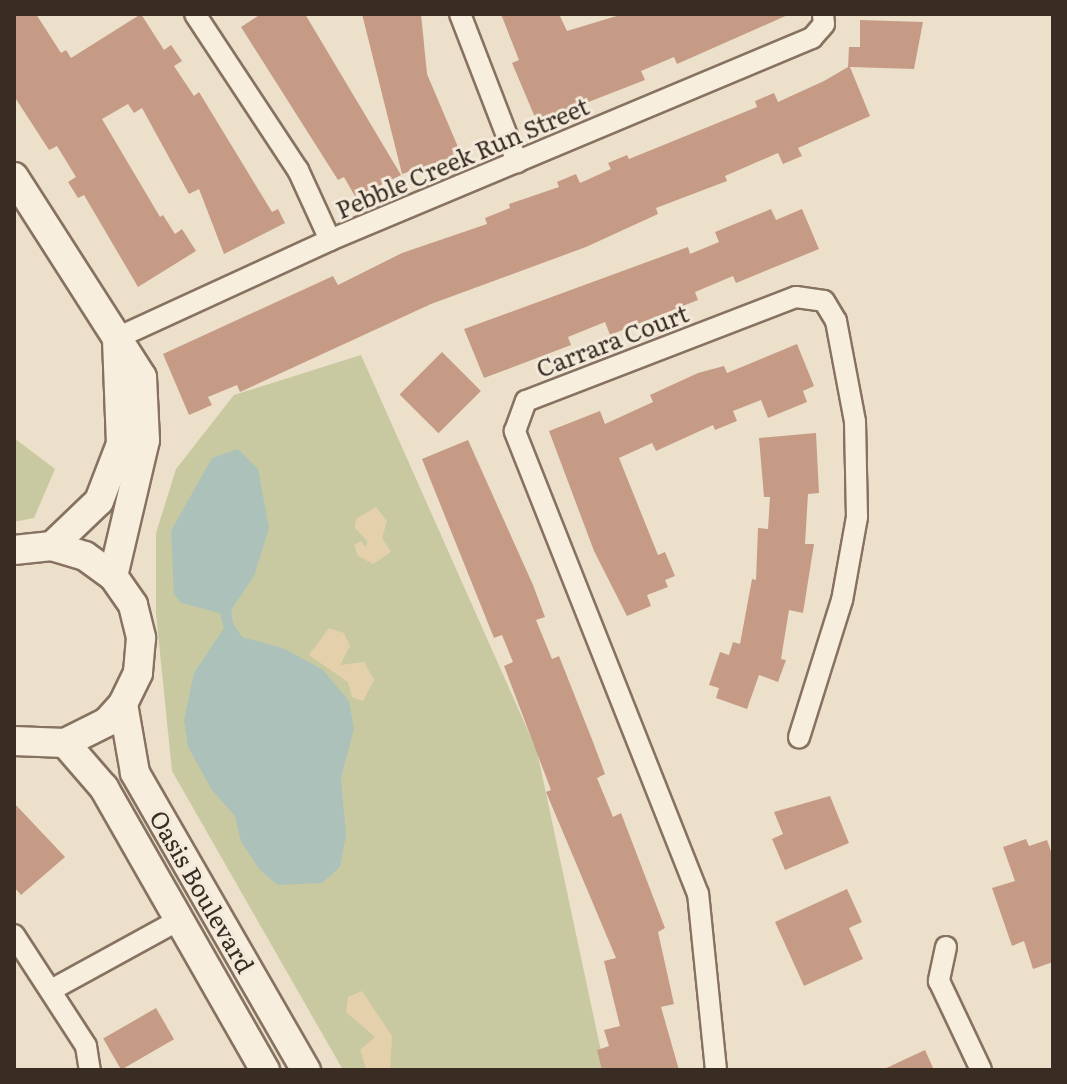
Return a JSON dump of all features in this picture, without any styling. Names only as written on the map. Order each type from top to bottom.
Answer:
[{"type":"main road","points":[[14,177],[142,377],[145,440],[113,576]]},
{"type":"main road","points":[[52,546],[99,501],[121,444],[117,338]]},
{"type":"main road","points":[[14,550],[52,546],[85,556],[113,576],[133,605],[141,638],[138,673],[123,704],[107,722],[65,743],[14,741]]},
{"type":"main road","name":"Oasis Boulevard","points":[[123,704],[136,776],[306,1070]]},
{"type":"main road","name":"Oasis Boulevard","points":[[65,743],[104,788],[265,1070]]},
{"type":"street","points":[[195,14],[298,170],[330,240]]},
{"type":"street","points":[[460,14],[517,162]]},
{"type":"street","name":"Pebble Creek Run Street","points":[[117,338],[330,240],[812,38],[824,19]]},
{"type":"street","name":"Carrara Court","points":[[716,1070],[698,894],[515,431],[526,401],[796,297],[824,301],[836,321],[855,422],[857,517],[842,600],[799,737]]},
{"type":"street","points":[[53,989],[179,920]]},
{"type":"street","points":[[14,935],[53,989],[86,1046],[90,1070]]},
{"type":"street","points":[[946,947],[939,981],[981,1070]]},
{"type":"green space","points":[[361,355],[537,751],[605,1070],[343,1070],[172,771],[156,614],[156,533],[176,469],[234,395]]},
{"type":"green space","points":[[14,438],[55,469],[34,518],[14,522]]},
{"type":"sand","points":[[376,507],[387,521],[382,538],[391,552],[373,564],[358,556],[354,545],[361,541],[365,547],[368,542],[355,528],[356,519]]},
{"type":"sand","points":[[329,628],[344,633],[350,646],[340,665],[364,662],[374,680],[363,701],[352,697],[348,682],[309,655]]},
{"type":"sand","points":[[362,991],[392,1036],[390,1070],[366,1068],[360,1050],[375,1037],[346,1012],[348,997]]},
{"type":"water","points":[[238,449],[258,469],[269,528],[254,576],[231,610],[233,623],[242,637],[285,649],[323,670],[349,701],[354,729],[341,778],[346,835],[340,867],[322,883],[278,885],[260,870],[241,842],[235,816],[212,790],[188,747],[184,720],[194,673],[224,628],[220,613],[181,603],[174,594],[171,531],[212,458]]},
{"type":"building","points":[[14,14],[36,14],[61,53],[66,50],[71,58],[141,14],[164,50],[171,45],[182,61],[174,66],[194,96],[199,92],[272,212],[278,209],[285,223],[224,254],[199,189],[189,194],[142,108],[134,113],[128,104],[102,119],[160,217],[163,215],[175,234],[182,229],[196,251],[138,287],[84,195],[78,198],[68,182],[76,177],[57,146],[49,150],[14,96]]},
{"type":"building","points":[[261,14],[305,14],[401,175],[356,198],[344,177],[338,180],[241,27]]},
{"type":"building","points":[[362,14],[421,14],[427,74],[461,154],[402,174]]},
{"type":"building","points":[[501,14],[559,14],[567,31],[623,14],[790,14],[677,64],[674,57],[641,71],[645,80],[537,122],[512,63],[519,60]]},
{"type":"building","points":[[860,20],[923,22],[914,69],[850,67],[870,116],[798,148],[802,156],[783,164],[778,153],[725,176],[727,181],[656,208],[658,214],[586,247],[431,304],[240,392],[237,385],[208,397],[212,405],[189,415],[163,354],[333,276],[338,285],[402,253],[487,224],[485,218],[510,208],[509,204],[559,187],[557,182],[576,174],[580,183],[611,169],[608,163],[627,155],[629,159],[757,107],[755,101],[774,93],[778,102],[824,81],[848,67],[849,47],[860,47]]},
{"type":"building","points":[[771,209],[776,220],[802,209],[819,249],[736,283],[733,276],[695,292],[698,300],[610,335],[605,322],[568,337],[571,345],[484,378],[464,329],[688,247],[690,254],[719,242],[715,232]]},
{"type":"building","points":[[797,344],[814,386],[803,391],[807,402],[768,418],[761,400],[733,411],[737,421],[715,430],[713,425],[656,451],[652,443],[619,458],[658,555],[665,552],[675,576],[665,580],[668,587],[647,595],[651,606],[627,616],[594,551],[549,431],[600,411],[605,424],[653,402],[650,395],[698,373],[724,366],[727,373]]},
{"type":"building","points":[[442,352],[481,391],[438,433],[400,394]]},
{"type":"building","points":[[816,433],[819,493],[808,494],[805,544],[814,544],[803,613],[789,610],[781,659],[786,660],[778,682],[759,675],[747,709],[716,698],[719,688],[709,685],[720,652],[729,655],[733,642],[740,644],[752,579],[756,580],[758,528],[768,529],[770,497],[764,497],[759,438]]},
{"type":"building","points":[[468,440],[533,585],[545,617],[536,620],[552,659],[559,656],[593,742],[605,774],[597,778],[613,817],[621,813],[665,928],[658,932],[674,1004],[661,1007],[679,1070],[602,1070],[597,1050],[609,1046],[604,1030],[620,1026],[604,961],[616,958],[546,792],[551,790],[504,666],[513,662],[502,635],[494,638],[422,459]]},
{"type":"building","points":[[830,796],[849,843],[785,870],[772,839],[783,834],[774,812]]},
{"type":"building","points":[[14,803],[65,857],[21,895],[14,887]]},
{"type":"building","points":[[1026,839],[1029,846],[1047,840],[1053,857],[1053,962],[1033,969],[1024,941],[1012,946],[992,888],[1015,881],[1003,847]]},
{"type":"building","points":[[847,889],[862,922],[849,928],[863,959],[804,986],[775,922]]},
{"type":"building","points":[[156,1008],[174,1039],[121,1070],[103,1038]]},
{"type":"building","points":[[925,1050],[934,1070],[882,1070]]}]
